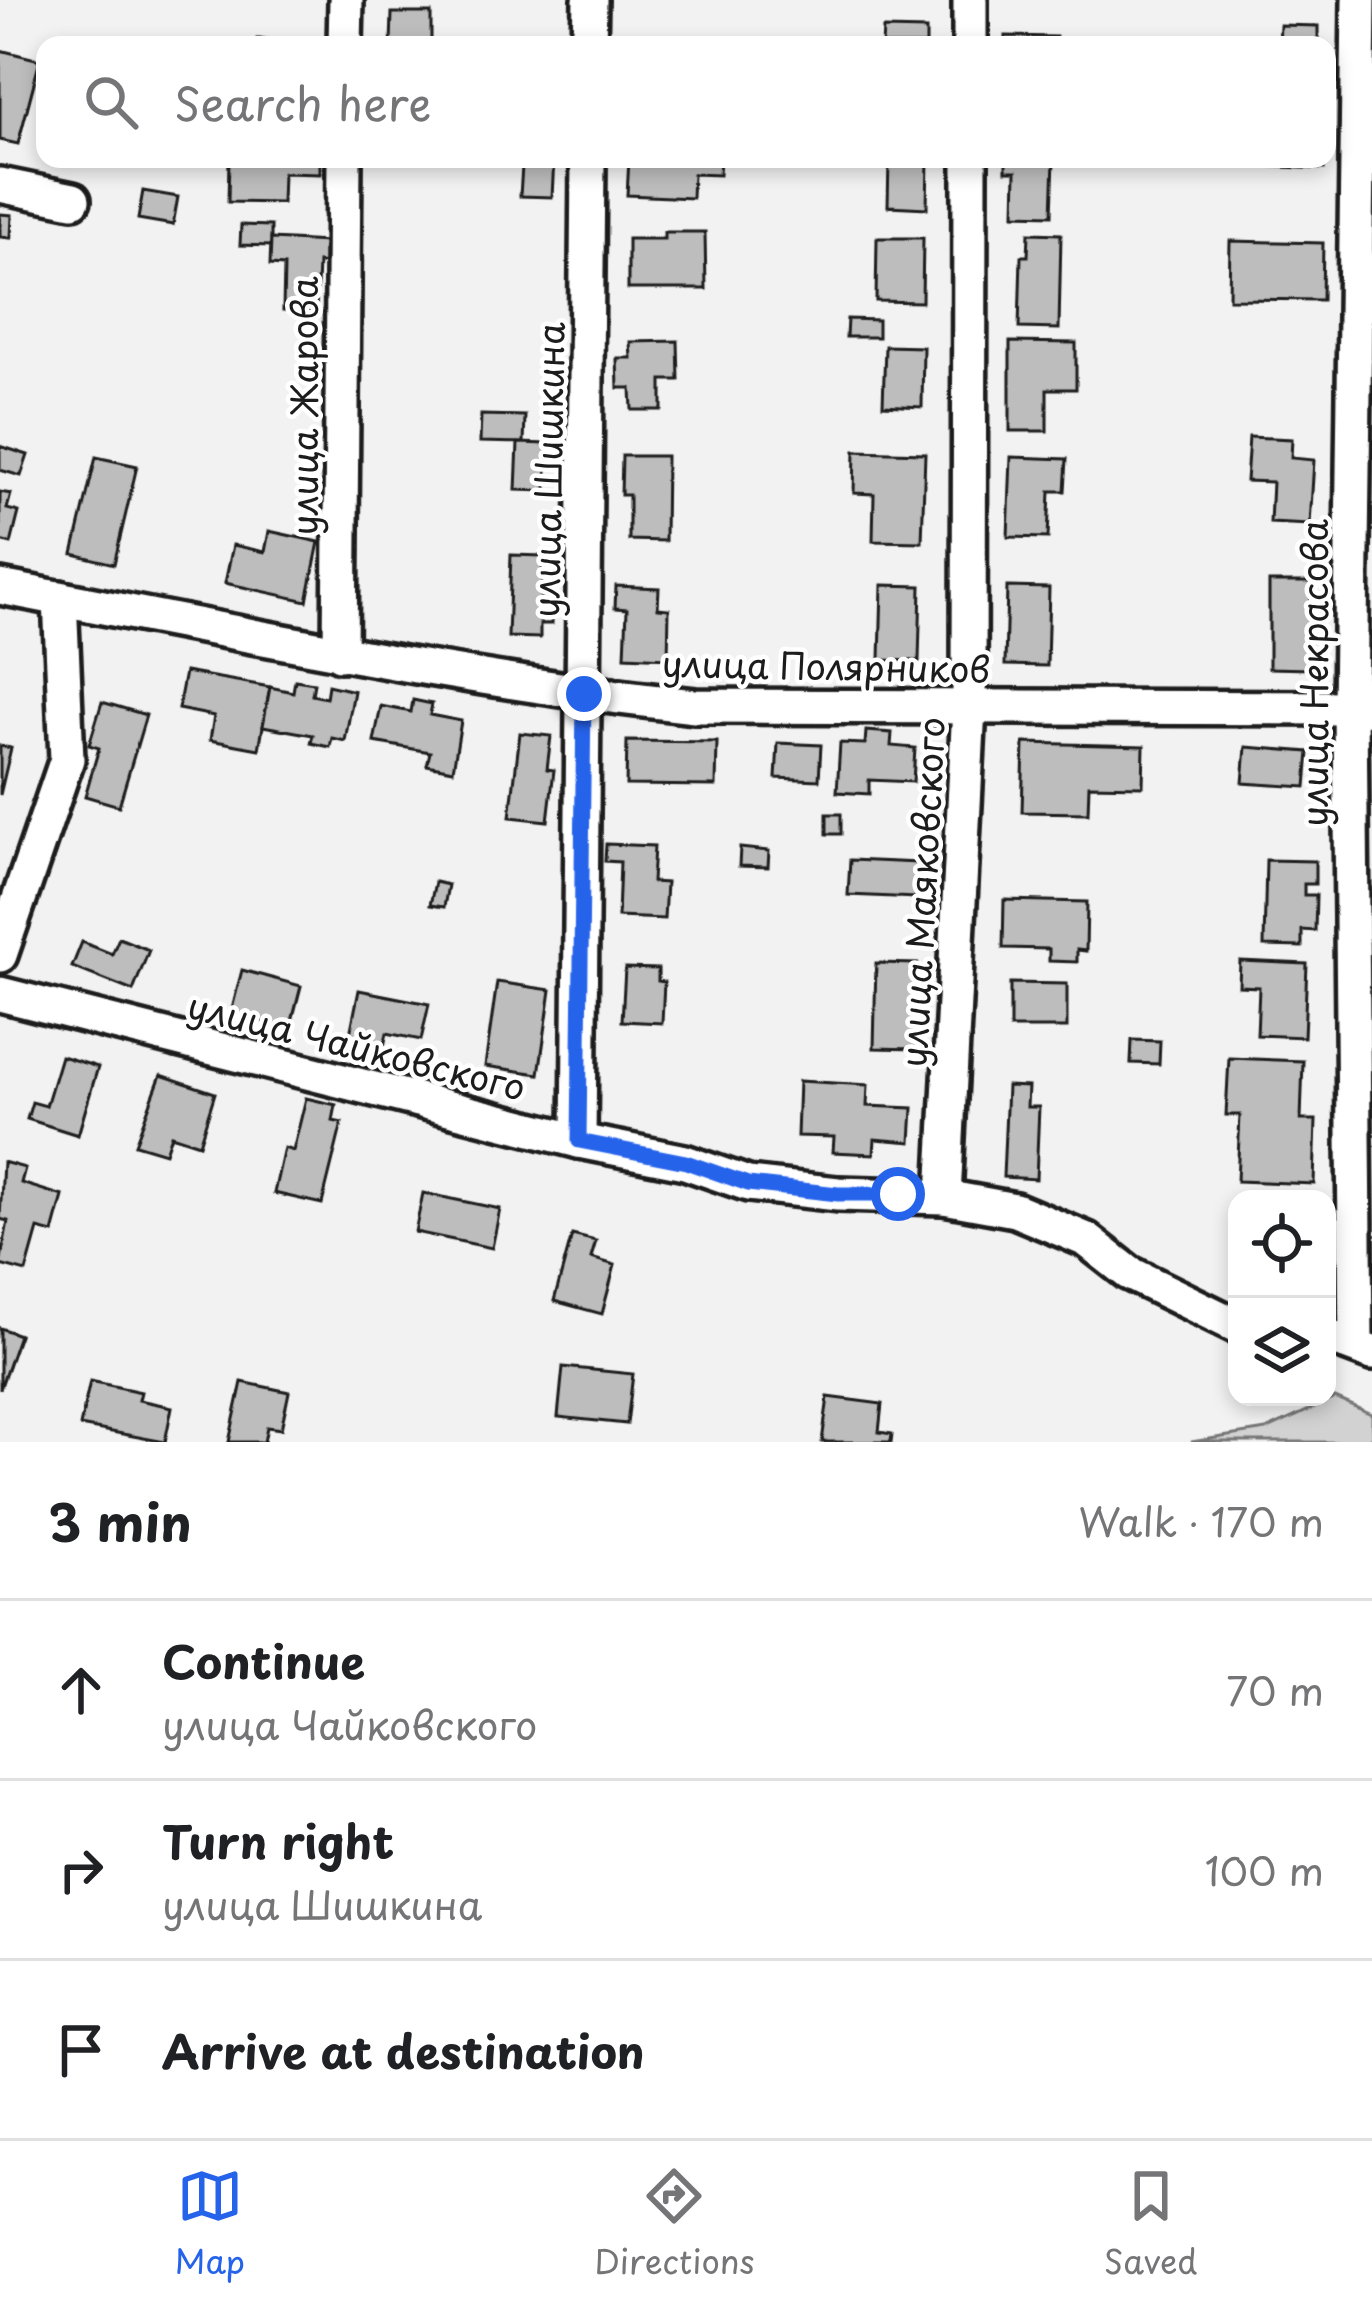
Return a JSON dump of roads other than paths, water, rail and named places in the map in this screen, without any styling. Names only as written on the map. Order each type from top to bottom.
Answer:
[{"type":"street","points":[[345,36],[346,0]]},
{"type":"street","points":[[590,0],[590,36]]},
{"type":"street","points":[[970,0],[970,36]]},
{"type":"street","name":"улица Некрасова","points":[[1352,1345],[1361,708],[1359,0]]},
{"type":"street","name":"улица Жарова","points":[[340,654],[344,168]]},
{"type":"street","name":"улица Шишкина","points":[[579,1141],[588,168]]},
{"type":"street","name":"улица Маяковского","points":[[944,1197],[969,707],[970,168]]},
{"type":"street","points":[[0,185],[73,200]]},
{"type":"street","name":"улица Полярников","points":[[0,587],[340,654],[584,694],[695,706],[1361,708]]},
{"type":"street","points":[[0,955],[67,759],[60,598]]},
{"type":"street","name":"улица Чайковского","points":[[0,994],[579,1141],[686,1162],[748,1184],[838,1194],[944,1197],[1016,1210],[1087,1240],[1129,1273],[1228,1322]]}]
